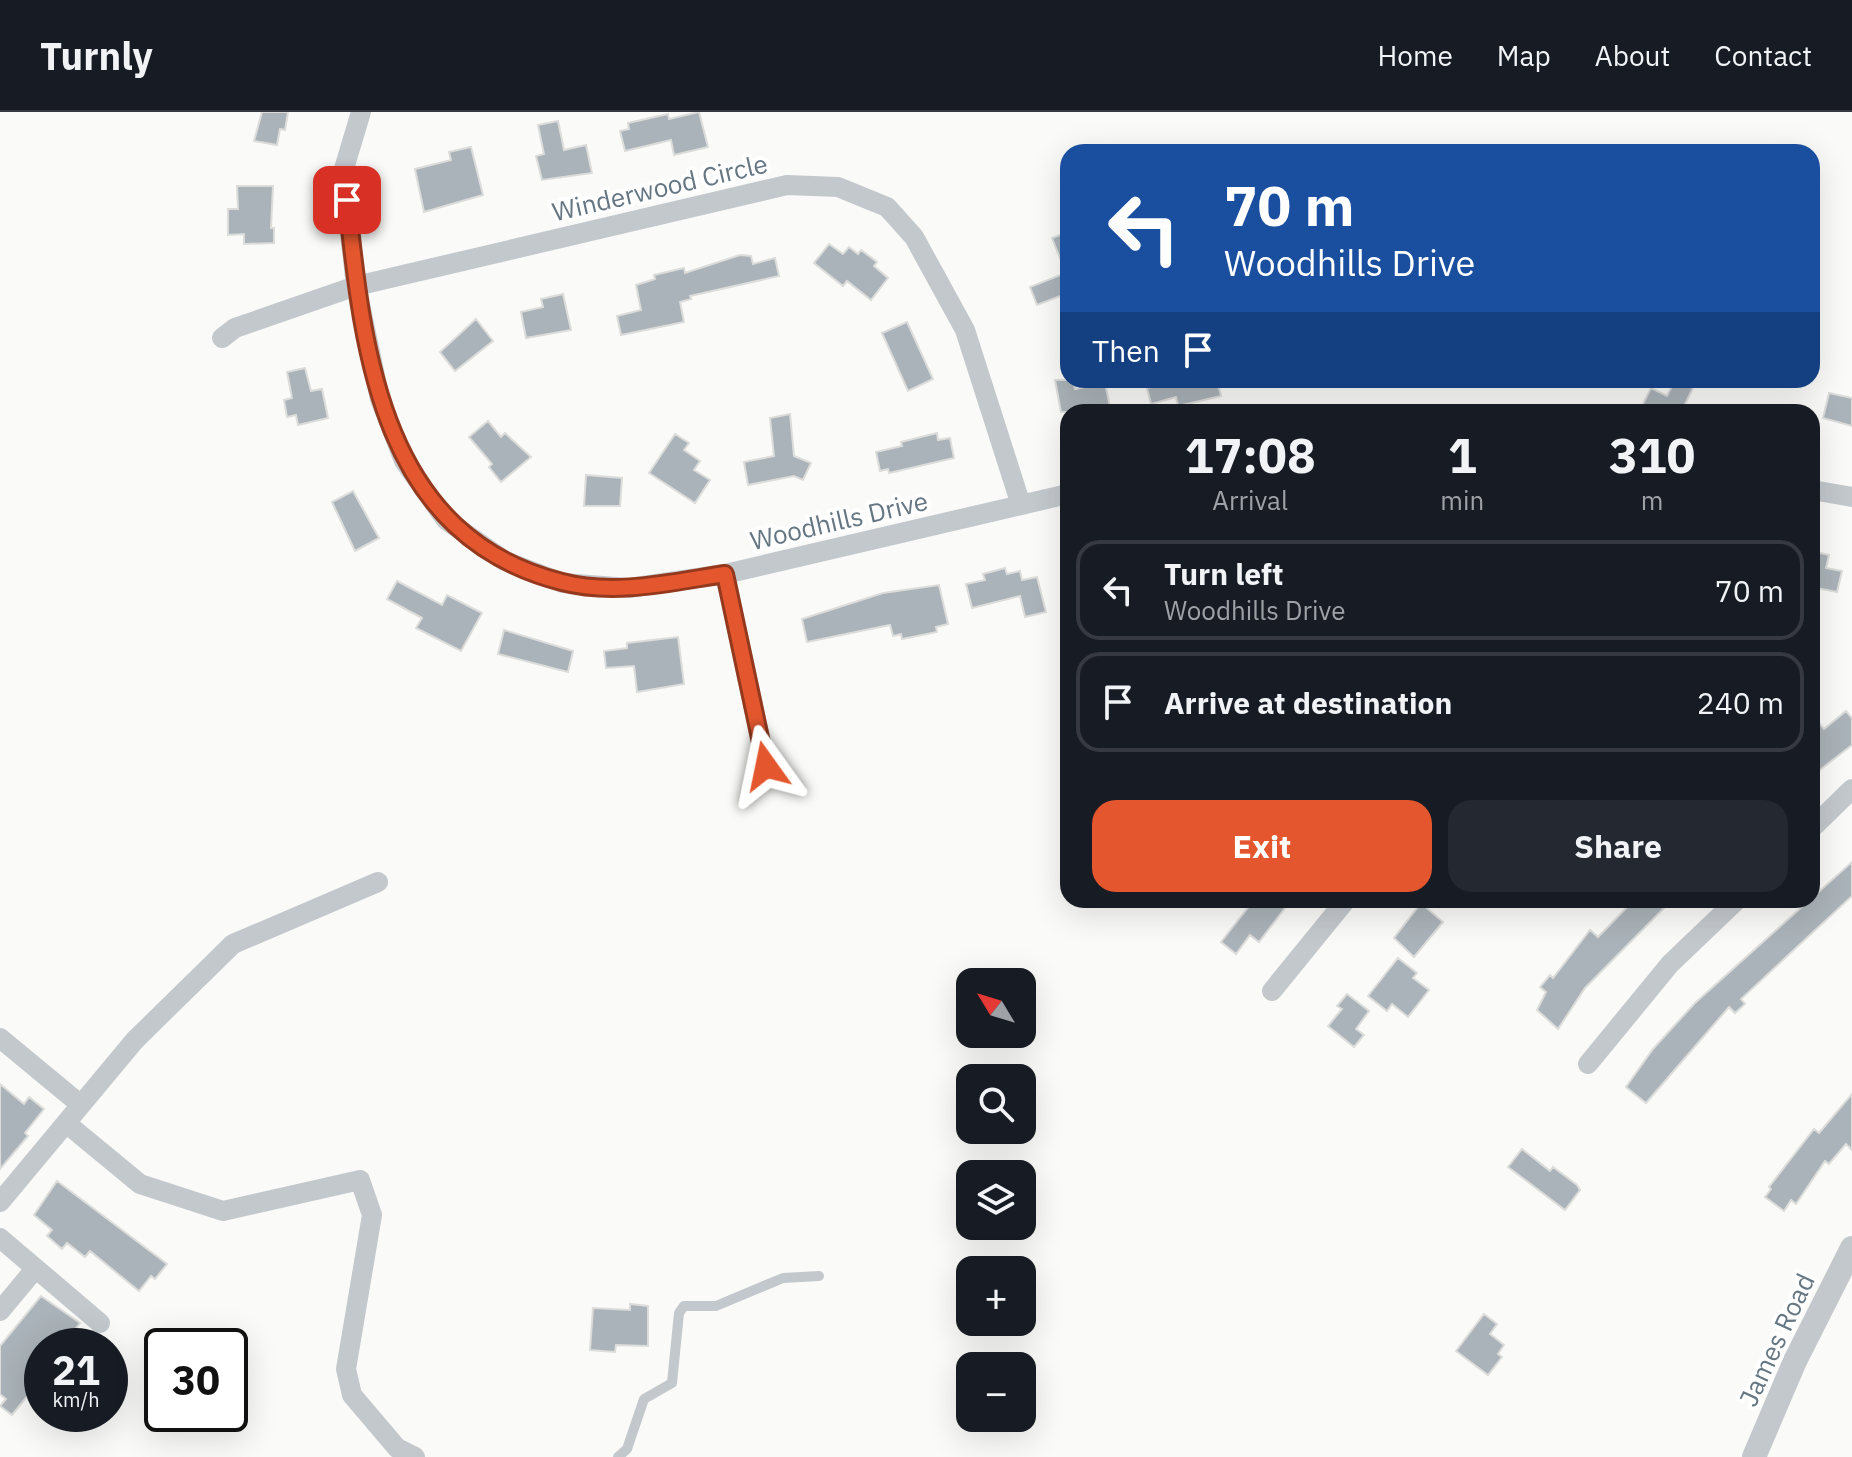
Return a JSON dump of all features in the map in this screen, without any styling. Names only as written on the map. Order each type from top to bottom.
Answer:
[{"type":"street","name":"Woodhills Drive","points":[[361,112],[343,172],[356,286],[380,399],[404,461],[446,520],[505,561],[563,583],[629,588],[725,574],[1060,496]]},
{"type":"street","name":"Winderwood Circle","points":[[222,338],[235,328],[356,286],[787,185],[838,187],[887,207],[914,237],[965,330],[1021,505]]},
{"type":"street","points":[[1820,491],[1852,497]]},
{"type":"street","points":[[725,574],[766,766]]},
{"type":"street","points":[[1820,820],[1852,789]]},
{"type":"street","points":[[0,1202],[135,1040],[233,944],[378,882]]},
{"type":"street","points":[[1272,991],[1339,908]]},
{"type":"street","points":[[1588,1064],[1670,964],[1729,908]]},
{"type":"street","points":[[0,1038],[81,1105]]},
{"type":"street","points":[[66,1123],[140,1184],[223,1211],[360,1180],[372,1215],[346,1369],[352,1395],[397,1448],[415,1457]]},
{"type":"street","points":[[0,1238],[100,1323]]},
{"type":"street","name":"James Road","points":[[1754,1457],[1795,1361],[1852,1248]]},
{"type":"street","points":[[0,1311],[35,1269]]},
{"type":"lane","points":[[618,1457],[627,1449],[644,1399],[672,1383],[679,1313],[684,1306],[716,1306],[783,1278],[819,1276]]},
{"type":"building","points":[[262,112],[288,112],[285,130],[280,129],[277,145],[254,141]]},
{"type":"building","points":[[699,112],[708,147],[674,155],[671,140],[625,151],[620,131],[629,129],[628,123],[668,114],[669,119]]},
{"type":"building","points":[[558,121],[564,150],[586,145],[592,173],[542,180],[536,156],[544,154],[538,125]]},
{"type":"building","points":[[471,147],[483,195],[424,212],[415,169],[451,160],[449,152]]},
{"type":"building","points":[[237,186],[273,186],[271,228],[274,228],[274,243],[244,244],[244,234],[228,235],[228,209],[238,209]]},
{"type":"building","points":[[1060,235],[1060,258],[1052,238]]},
{"type":"building","points":[[829,244],[843,254],[849,247],[858,254],[861,250],[877,262],[874,266],[888,278],[871,300],[847,281],[843,286],[814,263]]},
{"type":"building","points":[[740,255],[751,256],[753,264],[775,258],[779,276],[690,296],[691,299],[680,302],[684,322],[621,335],[617,316],[641,310],[636,285],[655,279],[654,275],[684,268],[685,273]]},
{"type":"building","points":[[1060,275],[1060,296],[1037,305],[1030,287]]},
{"type":"building","points":[[563,294],[571,330],[526,338],[521,312],[543,307],[541,299]]},
{"type":"building","points":[[476,319],[493,341],[455,371],[440,352]]},
{"type":"building","points":[[907,322],[933,379],[908,391],[882,333]]},
{"type":"building","points":[[305,368],[311,391],[322,389],[328,418],[298,425],[296,415],[287,417],[284,400],[292,398],[287,372]]},
{"type":"building","points":[[1055,380],[1060,380],[1060,388],[1106,388],[1109,404],[1060,404],[1060,407]]},
{"type":"building","points":[[1147,388],[1219,388],[1221,396],[1187,404],[1178,404],[1176,397],[1151,404]]},
{"type":"building","points":[[1651,388],[1667,396],[1671,388],[1693,388],[1685,404],[1643,404]]},
{"type":"building","points":[[1829,393],[1852,398],[1852,426],[1823,418]]},
{"type":"building","points":[[790,414],[794,456],[811,463],[803,480],[794,476],[748,485],[744,462],[774,456],[770,418]]},
{"type":"building","points":[[488,421],[501,437],[505,433],[531,457],[501,482],[489,467],[492,464],[469,437]]},
{"type":"building","points":[[937,433],[938,440],[950,438],[954,458],[889,473],[888,469],[880,471],[876,452]]},
{"type":"building","points":[[675,434],[689,443],[684,450],[700,461],[694,470],[710,480],[695,503],[649,473]]},
{"type":"building","points":[[586,475],[622,478],[620,506],[584,506]]},
{"type":"building","points":[[353,491],[379,538],[355,551],[332,502]]},
{"type":"building","points":[[1820,553],[1829,555],[1826,568],[1842,571],[1837,592],[1820,589]]},
{"type":"building","points":[[1005,568],[1007,574],[1020,571],[1022,580],[1037,577],[1046,612],[1025,617],[1020,596],[972,608],[966,584],[985,580],[983,574]]},
{"type":"building","points":[[397,581],[442,605],[447,595],[482,613],[461,651],[416,628],[422,618],[387,599]]},
{"type":"building","points":[[939,585],[948,624],[936,627],[937,632],[902,639],[901,634],[893,636],[890,625],[807,642],[802,619],[883,593]]},
{"type":"building","points":[[504,630],[573,651],[568,672],[498,654]]},
{"type":"building","points":[[678,637],[684,684],[637,692],[634,666],[606,668],[604,651],[627,648],[627,643]]},
{"type":"building","points":[[1846,711],[1852,718],[1852,745],[1820,770],[1820,724],[1824,729]]},
{"type":"building","points":[[1852,862],[1852,896],[1741,999],[1745,1004],[1735,1013],[1729,1007],[1646,1103],[1626,1087],[1653,1049],[1695,1003],[1801,908],[1820,908],[1820,891]]},
{"type":"building","points":[[1248,908],[1285,908],[1259,942],[1250,935],[1236,954],[1221,942]]},
{"type":"building","points":[[1417,908],[1427,908],[1443,922],[1414,957],[1394,938]]},
{"type":"building","points":[[1626,908],[1664,908],[1585,988],[1558,1029],[1537,1010],[1546,992],[1540,987],[1550,975],[1553,978],[1590,930],[1598,937]]},
{"type":"building","points":[[1398,958],[1417,973],[1413,978],[1429,990],[1408,1017],[1392,1004],[1387,1011],[1368,996]]},
{"type":"building","points":[[1347,994],[1369,1011],[1356,1029],[1364,1035],[1354,1047],[1328,1026],[1342,1009],[1337,1006]]},
{"type":"building","points":[[0,1084],[24,1104],[29,1097],[44,1109],[25,1133],[28,1136],[0,1169]]},
{"type":"building","points":[[1852,1094],[1852,1150],[1846,1144],[1829,1164],[1825,1161],[1796,1204],[1791,1200],[1784,1211],[1765,1197],[1771,1189],[1769,1187],[1814,1129],[1819,1133]]},
{"type":"building","points":[[1522,1149],[1550,1171],[1553,1167],[1577,1185],[1580,1190],[1565,1210],[1508,1167]]},
{"type":"building","points":[[57,1181],[167,1264],[155,1279],[151,1276],[139,1291],[90,1251],[85,1257],[67,1243],[62,1249],[47,1236],[52,1230],[34,1215]]},
{"type":"building","points":[[41,1296],[80,1323],[76,1328],[24,1328],[24,1400],[12,1415],[0,1406],[6,1399],[0,1394],[0,1346]]},
{"type":"building","points":[[630,1304],[648,1306],[648,1346],[616,1345],[615,1352],[590,1350],[593,1308],[630,1310]]},
{"type":"building","points":[[1484,1314],[1497,1324],[1490,1334],[1504,1345],[1498,1354],[1502,1357],[1488,1375],[1456,1351]]},
{"type":"route","points":[[347,200],[356,286],[380,399],[404,461],[446,520],[505,561],[563,583],[629,588],[725,574],[766,766]]}]
